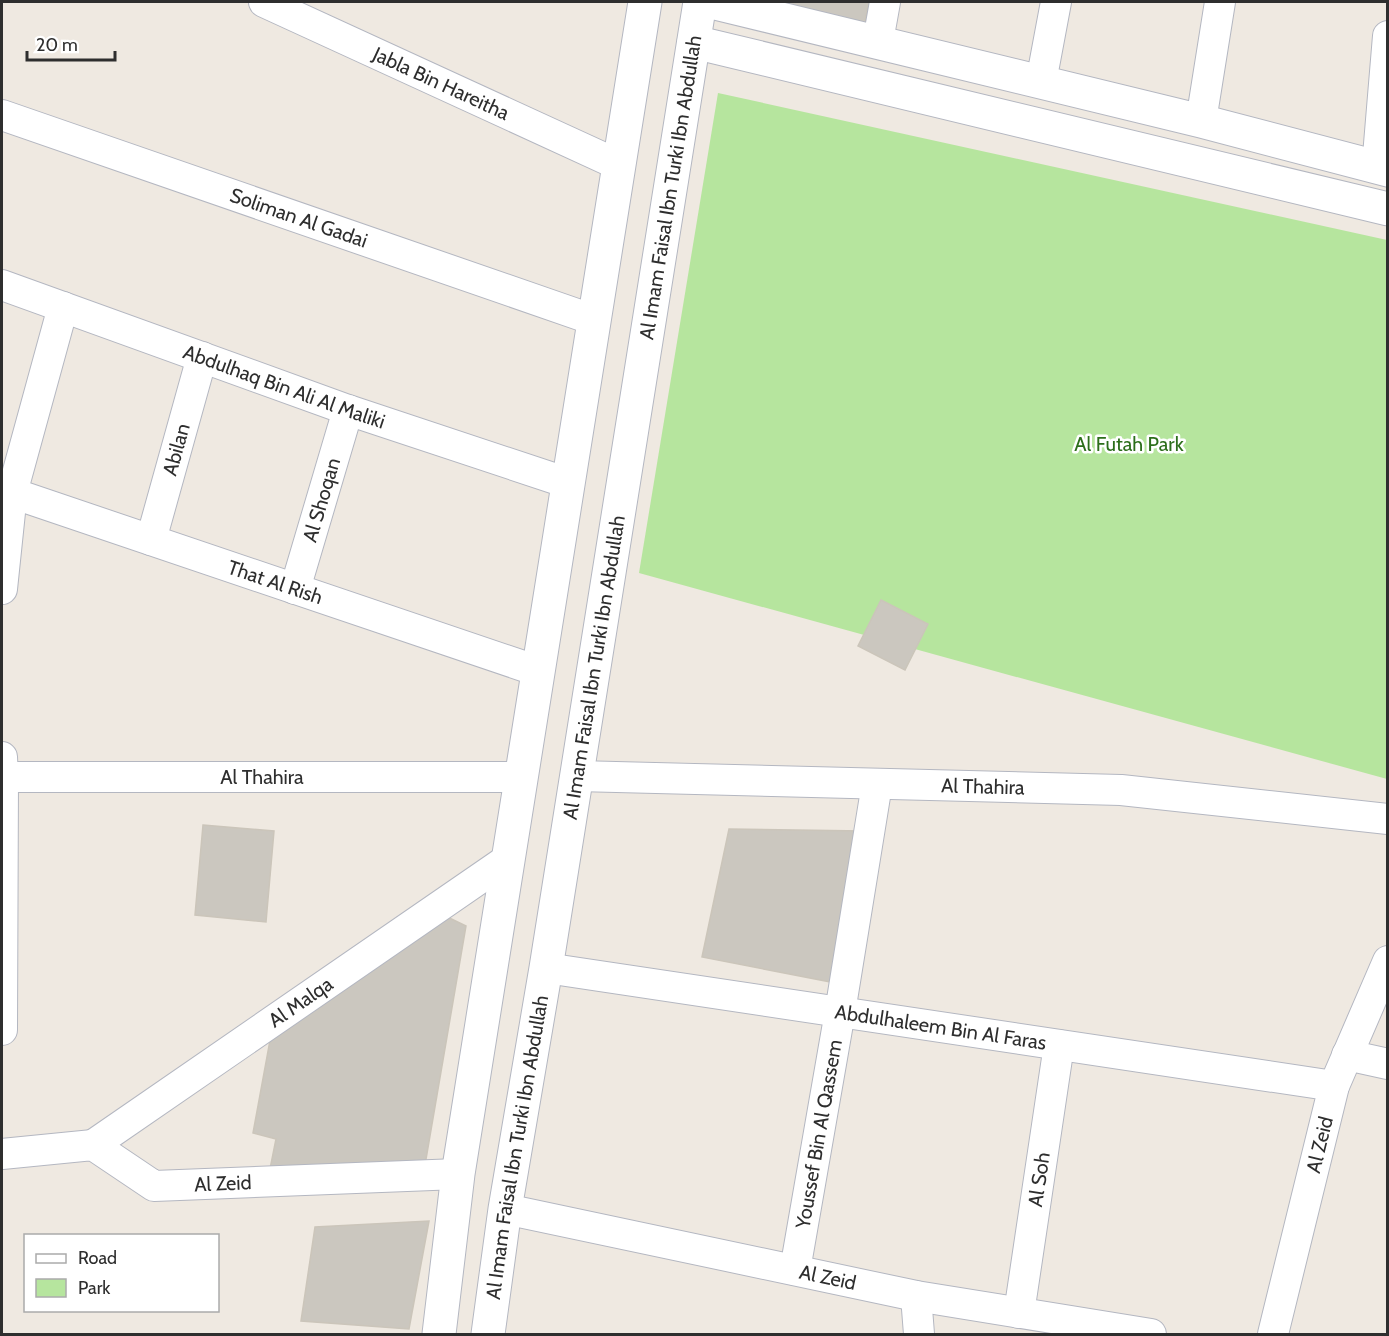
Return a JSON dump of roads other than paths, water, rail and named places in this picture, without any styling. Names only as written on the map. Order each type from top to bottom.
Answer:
[{"type":"main road","points":[[440,1335],[458,1174],[645,2]]},
{"type":"main road","name":"Al Imam Faisal Ibn Turki Ibn Abdullah","points":[[488,1335],[505,1209],[546,968],[700,2]]},
{"type":"main road","points":[[711,2],[1201,121],[1382,169]]},
{"type":"main road","points":[[694,42],[1388,209]]},
{"type":"main road","points":[[1245,175],[1265,172],[1275,159],[1274,150],[1265,138]]},
{"type":"main road","points":[[1324,194],[1311,188],[1306,174],[1308,167],[1312,161],[1320,158],[1337,157]]},
{"type":"street","name":"Jabla Bin Hareitha","points":[[264,2],[619,165]]},
{"type":"street","points":[[878,41],[885,2]]},
{"type":"street","points":[[1041,82],[1056,2]]},
{"type":"street","points":[[1201,121],[1221,2]]},
{"type":"street","points":[[1382,169],[1388,36]]},
{"type":"street","name":"Soliman Al Gadai","points":[[2,115],[594,320]]},
{"type":"street","name":"Abdulhaq Bin Ali Al Maliki","points":[[2,285],[348,410],[568,483]]},
{"type":"street","points":[[2,589],[12,493],[63,307]]},
{"type":"street","name":"Abilan","points":[[151,540],[202,357]]},
{"type":"street","name":"Al Shoqan","points":[[295,589],[348,410]]},
{"type":"street","name":"That Al Rish","points":[[12,493],[538,671]]},
{"type":"street","points":[[2,770],[2,1030]]},
{"type":"street","name":"Al Thahira","points":[[2,770],[521,777]]},
{"type":"street","name":"Al Thahira","points":[[577,776],[1121,790],[1388,819]]},
{"type":"street","name":"Youssef Bin Al Qassem","points":[[795,1269],[877,784]]},
{"type":"street","name":"Al Malqa","points":[[93,1145],[508,859]]},
{"type":"street","name":"Al Zeid","points":[[1273,1335],[1334,1086],[1388,961]]},
{"type":"street","name":"Abdulhaleem Bin Al Faras","points":[[546,968],[1334,1086]]},
{"type":"street","name":"Al Soh","points":[[1019,1313],[1059,1045]]},
{"type":"street","points":[[1347,1055],[1388,1064]]},
{"type":"street","points":[[2,1154],[93,1145]]},
{"type":"street","name":"Al Zeid","points":[[93,1145],[154,1186],[458,1174]]},
{"type":"street","name":"Al Zeid","points":[[505,1209],[915,1296],[1151,1335]]},
{"type":"street","points":[[915,1296],[919,1335]]},
{"type":"park label","name":"Al Futah Park","points":[[1129,444]]}]
